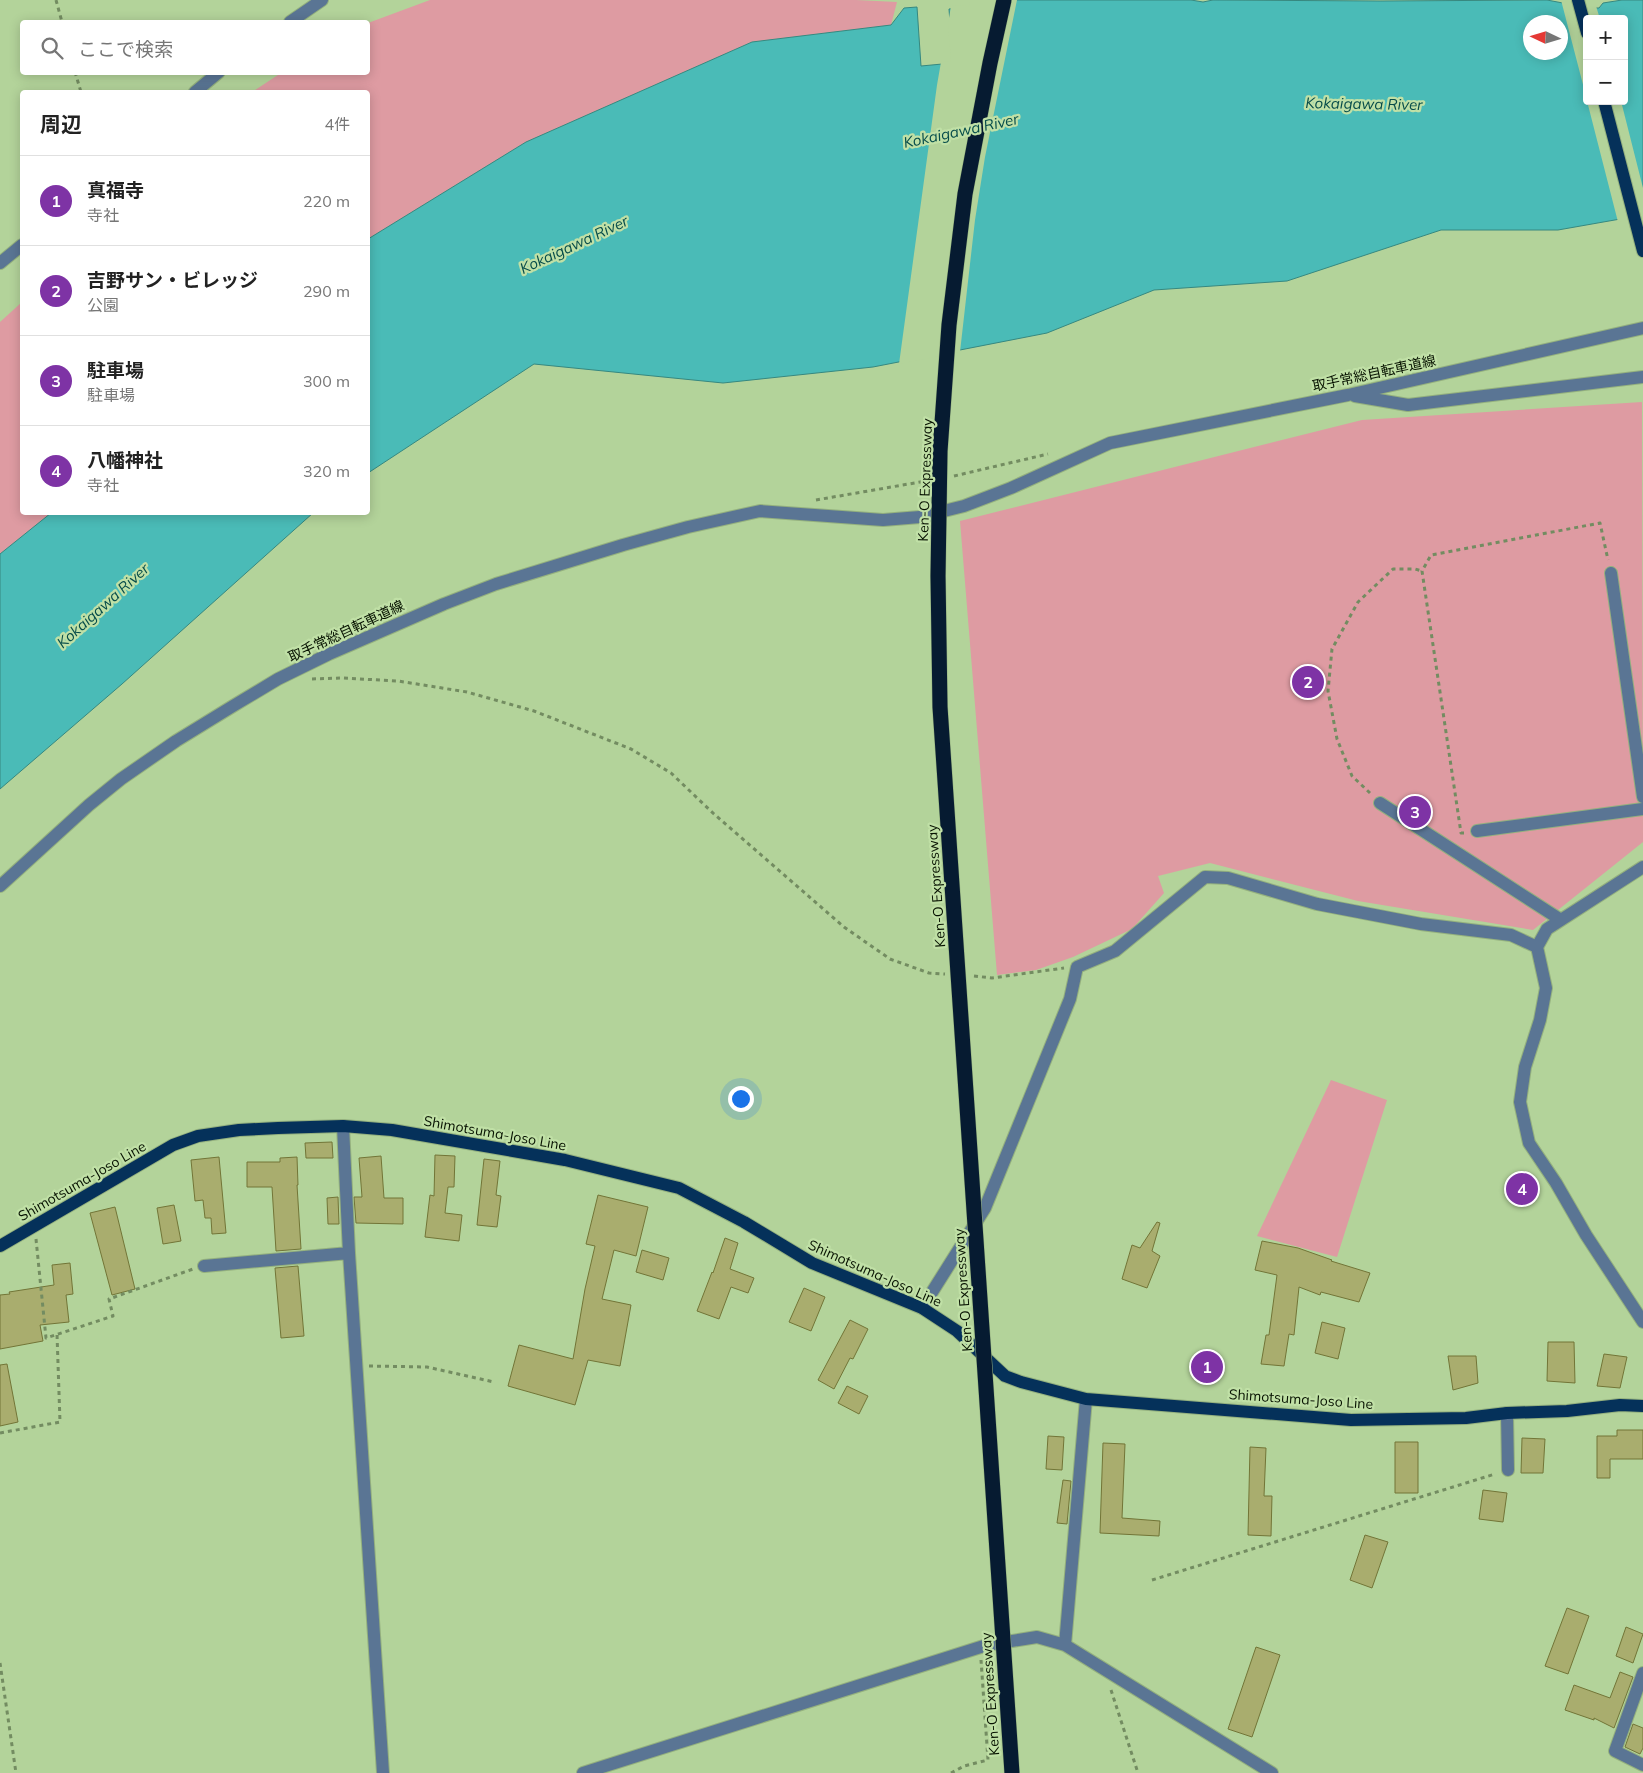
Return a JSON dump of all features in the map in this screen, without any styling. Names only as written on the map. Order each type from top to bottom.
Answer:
[{"type":"highway","name":"Ken-O Expressway","points":[[1004,0],[965,194],[950,325],[940,451],[938,576],[940,707],[1012,1773]]},
{"type":"main road","points":[[1578,0],[1583,18]]},
{"type":"main road","points":[[1605,105],[1643,252]]},
{"type":"main road","name":"Shimotsuma-Joso Line","points":[[0,1246],[173,1145],[198,1136],[268,1128],[343,1126],[392,1130],[565,1160],[679,1188],[744,1222],[812,1263],[922,1308],[957,1331],[1005,1376],[1021,1382],[1086,1398],[1351,1420],[1466,1418],[1507,1413],[1567,1411],[1620,1405],[1643,1406]]},
{"type":"street","points":[[293,20],[322,0]]},
{"type":"street","points":[[197,90],[215,75]]},
{"type":"street","points":[[0,263],[20,247]]},
{"type":"street","name":"取手常総自転車道線","points":[[0,886],[89,805],[121,779],[176,741],[232,706],[278,679],[329,654],[444,604],[496,584],[632,542],[760,511],[884,520],[920,517],[964,506],[1011,488],[1110,443],[1348,395],[1643,328]]},
{"type":"street","points":[[1348,395],[1408,405],[1643,377]]},
{"type":"street","points":[[1611,573],[1643,797]]},
{"type":"street","points":[[1380,803],[1561,920]]},
{"type":"street","points":[[1477,831],[1643,809]]},
{"type":"street","points":[[1643,867],[1547,929],[1537,947],[1546,988],[1540,1020],[1525,1067],[1520,1102],[1528,1143],[1556,1183],[1586,1235],[1643,1322]]},
{"type":"street","points":[[922,1308],[985,1208],[1070,1000],[1077,966],[1115,951],[1205,877],[1228,878],[1336,908],[1421,924],[1512,935],[1537,947]]},
{"type":"street","points":[[343,1126],[349,1253],[383,1773]]},
{"type":"street","points":[[204,1266],[349,1253]]},
{"type":"street","points":[[1065,1645],[1086,1398]]},
{"type":"street","points":[[1507,1413],[1508,1470]]},
{"type":"street","points":[[583,1773],[980,1647],[1037,1637],[1065,1645],[1272,1773]]},
{"type":"street","points":[[1643,1673],[1615,1751],[1643,1765]]},
{"type":"path","points":[[56,0],[61,20]]},
{"type":"path","points":[[76,75],[80,90]]},
{"type":"path","points":[[1477,831],[1461,833],[1422,571],[1431,555],[1600,523],[1611,573]]},
{"type":"path","points":[[1380,803],[1352,776],[1337,739],[1328,690],[1332,649],[1358,602],[1393,570],[1415,569],[1422,571]]},
{"type":"path","points":[[306,679],[342,678],[398,681],[467,692],[534,711],[632,749],[671,773],[714,814],[844,927],[890,960],[929,973],[947,974]]},
{"type":"path","points":[[965,976],[992,978],[1077,966]]},
{"type":"path","points":[[35,1226],[46,1338],[113,1316],[109,1299],[204,1266]]},
{"type":"path","points":[[0,1432],[60,1422],[58,1334]]},
{"type":"path","points":[[357,1366],[427,1367],[494,1382]]},
{"type":"path","points":[[1152,1580],[1508,1470]]},
{"type":"path","points":[[951,1773],[964,1766],[988,1760],[980,1647]]},
{"type":"path","points":[[0,1663],[16,1773]]},
{"type":"path","points":[[1104,1669],[1138,1773]]},
{"type":"shaded area","points":[[430,0],[856,0],[897,2],[891,25],[752,42],[526,142],[370,238],[370,90],[255,90],[278,75],[370,75],[370,22]]},
{"type":"shaded area","points":[[20,304],[20,515],[49,515],[0,554],[0,322]]},
{"type":"shaded area","points":[[1642,402],[1643,842],[1533,930],[1358,901],[1210,863],[1158,876],[1164,893],[1132,929],[1073,957],[1036,970],[997,975],[960,521],[1362,420]]},
{"type":"shaded area","points":[[1331,1080],[1387,1100],[1337,1257],[1257,1236]]},
{"type":"water","name":"Kokaigawa River","points":[[972,0],[1191,0],[1203,2],[1213,0],[1547,0],[1589,8],[1599,8],[1603,3],[1622,0],[1643,0],[1643,215],[1558,230],[1441,230],[1287,281],[1154,290],[1047,333],[873,367],[723,383],[534,364],[370,472],[370,238],[526,142],[752,42],[891,25],[904,8],[917,7],[921,66],[953,63],[949,9],[972,9]]},
{"type":"water","name":"Kokaigawa River","points":[[49,515],[311,515],[122,684],[0,789],[0,554]]},
{"type":"pier","points":[[970,0],[1017,0],[985,157],[975,220],[960,352],[899,364],[937,85],[941,62],[951,61],[948,24],[951,6],[963,5],[969,7]]},
{"type":"pier","points":[[1561,0],[1596,6],[1599,15],[1583,15],[1583,85],[1568,27],[1568,15],[1565,15]]},
{"type":"pier","points":[[1588,105],[1622,105],[1643,188],[1643,218],[1618,222]]},
{"type":"building","points":[[332,1142],[333,1158],[306,1158],[305,1143]]},
{"type":"building","points":[[435,1155],[455,1156],[454,1187],[448,1187],[445,1213],[462,1215],[459,1241],[425,1237],[430,1195],[434,1196]]},
{"type":"building","points":[[381,1156],[384,1198],[403,1198],[403,1224],[356,1223],[354,1197],[362,1197],[359,1158]]},
{"type":"building","points":[[219,1157],[226,1233],[212,1234],[211,1218],[205,1218],[203,1200],[195,1201],[191,1160]]},
{"type":"building","points":[[297,1157],[301,1249],[276,1251],[272,1187],[247,1187],[247,1162],[280,1162],[280,1158]]},
{"type":"building","points":[[484,1159],[500,1161],[496,1195],[501,1196],[497,1227],[477,1225]]},
{"type":"building","points":[[598,1195],[648,1207],[636,1256],[614,1250],[602,1299],[631,1305],[620,1366],[588,1360],[575,1405],[508,1386],[519,1345],[573,1359],[585,1289],[595,1246],[586,1244]]},
{"type":"building","points":[[338,1197],[339,1224],[328,1224],[327,1198]]},
{"type":"building","points":[[174,1205],[181,1241],[163,1244],[157,1208]]},
{"type":"building","points":[[115,1207],[135,1289],[112,1295],[90,1213]]},
{"type":"building","points":[[1157,1222],[1160,1223],[1152,1251],[1160,1256],[1147,1288],[1122,1279],[1132,1245],[1140,1248]]},
{"type":"building","points":[[725,1238],[738,1243],[730,1269],[754,1278],[748,1293],[731,1287],[719,1319],[697,1311]]},
{"type":"building","points":[[1262,1241],[1298,1248],[1370,1273],[1359,1302],[1321,1292],[1320,1295],[1299,1287],[1294,1335],[1289,1334],[1284,1366],[1261,1364],[1266,1335],[1269,1335],[1277,1275],[1255,1270]]},
{"type":"building","points":[[642,1250],[669,1258],[663,1280],[636,1272]]},
{"type":"building","points":[[70,1263],[73,1294],[66,1295],[69,1322],[40,1325],[43,1341],[0,1349],[0,1295],[54,1285],[52,1265]]},
{"type":"building","points":[[298,1266],[304,1336],[281,1338],[275,1268]]},
{"type":"building","points":[[804,1288],[825,1297],[811,1331],[789,1322]]},
{"type":"building","points":[[850,1320],[868,1329],[853,1359],[850,1358],[834,1389],[818,1380]]},
{"type":"building","points":[[1322,1322],[1345,1328],[1338,1359],[1315,1353]]},
{"type":"building","points":[[1548,1342],[1574,1342],[1575,1383],[1547,1381]]},
{"type":"building","points":[[1604,1354],[1627,1357],[1620,1388],[1597,1386]]},
{"type":"building","points":[[1448,1356],[1476,1356],[1478,1383],[1453,1390]]},
{"type":"building","points":[[7,1364],[18,1422],[0,1426],[0,1365]]},
{"type":"building","points":[[847,1386],[868,1396],[859,1414],[838,1403]]},
{"type":"building","points":[[1617,1430],[1643,1430],[1643,1459],[1610,1459],[1610,1478],[1597,1478],[1597,1436],[1617,1436]]},
{"type":"building","points":[[1048,1436],[1064,1437],[1062,1470],[1046,1469]]},
{"type":"building","points":[[1522,1438],[1545,1439],[1543,1473],[1521,1473]]},
{"type":"building","points":[[1395,1442],[1418,1442],[1418,1493],[1395,1493]]},
{"type":"building","points":[[1103,1443],[1125,1444],[1122,1518],[1160,1521],[1159,1536],[1100,1533]]},
{"type":"building","points":[[1250,1447],[1266,1448],[1264,1496],[1272,1496],[1271,1536],[1248,1535]]},
{"type":"building","points":[[1063,1480],[1071,1481],[1067,1524],[1057,1523]]},
{"type":"building","points":[[1483,1490],[1507,1493],[1503,1522],[1479,1519]]},
{"type":"building","points":[[1365,1535],[1388,1542],[1372,1588],[1350,1580]]},
{"type":"building","points":[[1567,1608],[1589,1616],[1568,1674],[1545,1666]]},
{"type":"building","points":[[1626,1627],[1643,1634],[1633,1663],[1616,1656]]},
{"type":"building","points":[[1256,1647],[1280,1655],[1252,1737],[1228,1729]]},
{"type":"building","points":[[1620,1672],[1633,1677],[1614,1728],[1594,1718],[1594,1720],[1565,1710],[1574,1685],[1610,1698]]},
{"type":"building","points":[[1633,1724],[1643,1728],[1643,1748],[1640,1754],[1625,1747]]},
{"type":"place","name":"吉野サン・ビレッジ","points":[[1308,682]]},
{"type":"place","name":"駐車場","points":[[1415,812]]},
{"type":"place","name":"八幡神社","points":[[1522,1189]]},
{"type":"place","name":"真福寺","points":[[1207,1367]]}]
